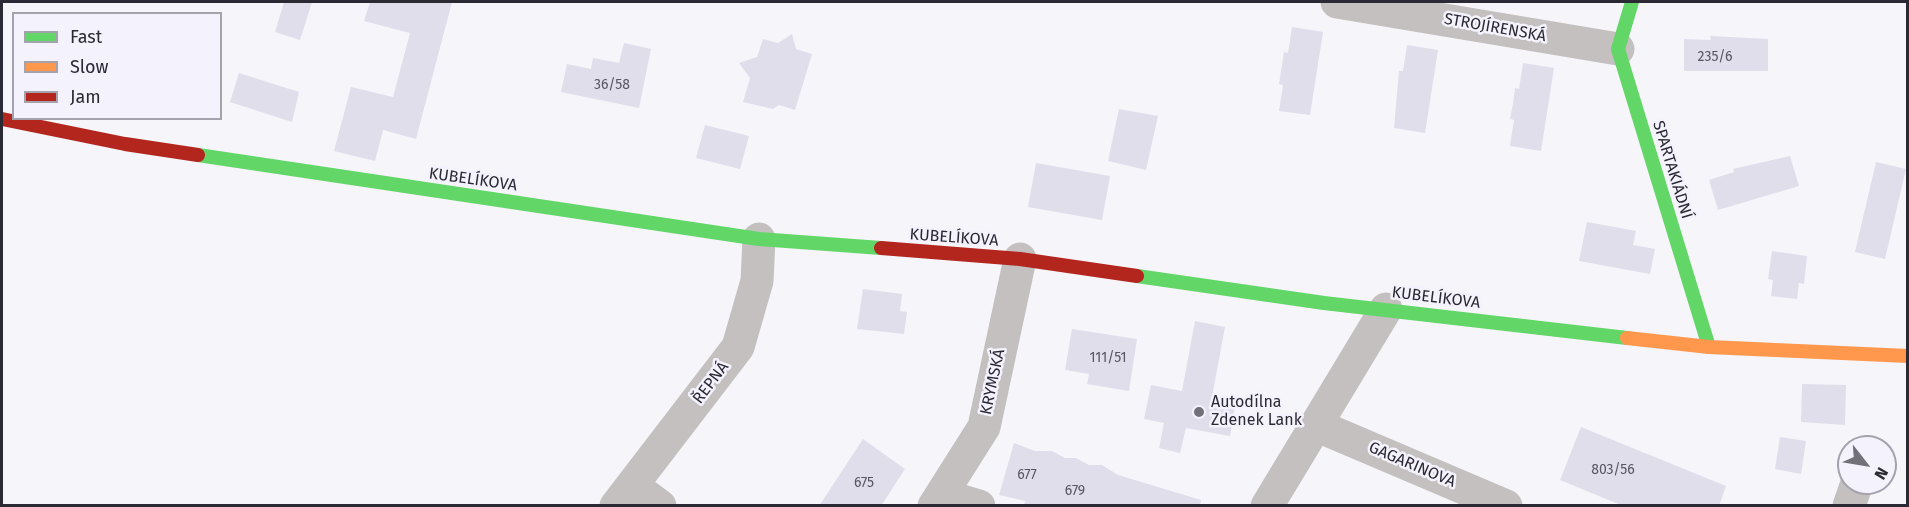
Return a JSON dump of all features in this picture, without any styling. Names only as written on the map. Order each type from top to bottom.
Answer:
[{"type":"street","name":"STROJÍRENSKÁ","points":[[1338,2],[1618,49]]},
{"type":"street","points":[[1618,49],[1632,2]]},
{"type":"street","name":"SPARTAKIÁDNÍ","points":[[1618,49],[1709,347]]},
{"type":"street","name":"KUBELÍKOVA","points":[[2,119],[125,144],[759,239],[1020,260],[1324,303],[1709,347],[1908,356]]},
{"type":"street","name":"ŘEPNÁ","points":[[625,496],[738,346],[758,281],[759,239]]},
{"type":"street","name":"KRYMSKÁ","points":[[979,506],[938,500],[984,427],[1020,260]]},
{"type":"street","points":[[1267,506],[1318,426],[1386,309]]},
{"type":"street","name":"GAGARINOVA","points":[[1318,426],[1506,506]]},
{"type":"street","points":[[625,496],[660,506]]},
{"type":"building","points":[[284,2],[312,2],[300,40],[275,32]]},
{"type":"building","points":[[370,2],[452,2],[416,139],[383,130],[375,161],[334,151],[351,87],[393,97],[410,33],[364,21]]},
{"type":"building","points":[[1292,27],[1323,32],[1310,115],[1279,111],[1283,85],[1279,84],[1284,52],[1288,53]]},
{"type":"building","points":[[792,34],[796,49],[812,54],[795,110],[779,105],[773,109],[743,102],[750,78],[739,63],[757,57],[763,39],[778,43]]},
{"type":"building","points":[[1710,36],[1768,39],[1768,71],[1684,71],[1684,39],[1711,40]]},
{"type":"building","points":[[624,43],[651,49],[639,108],[561,92],[567,64],[591,69],[593,58],[619,63]]},
{"type":"building","points":[[1407,45],[1438,50],[1425,133],[1394,128],[1399,71],[1403,71]]},
{"type":"building","points":[[1523,63],[1554,68],[1541,151],[1510,146],[1514,120],[1510,119],[1515,88],[1519,89]]},
{"type":"building","points":[[239,73],[299,92],[292,122],[230,102]]},
{"type":"building","points":[[1119,109],[1158,116],[1146,170],[1108,161]]},
{"type":"building","points":[[705,125],[749,136],[740,169],[696,158]]},
{"type":"building","points":[[1790,156],[1799,186],[1718,210],[1709,180],[1734,172],[1733,169]]},
{"type":"building","points":[[1876,162],[1906,169],[1885,259],[1855,252]]},
{"type":"building","points":[[1036,163],[1110,176],[1102,220],[1028,207]]},
{"type":"building","points":[[1587,222],[1636,231],[1633,245],[1655,249],[1650,274],[1579,261]]},
{"type":"building","points":[[1772,251],[1807,256],[1804,284],[1799,283],[1797,299],[1771,296],[1773,280],[1768,279]]},
{"type":"building","points":[[863,289],[902,294],[900,311],[907,312],[904,334],[857,329]]},
{"type":"building","points":[[1195,321],[1225,327],[1212,397],[1236,401],[1230,436],[1186,428],[1180,453],[1159,448],[1164,423],[1144,419],[1151,385],[1182,391]]},
{"type":"building","points":[[1072,329],[1137,339],[1129,391],[1087,384],[1089,374],[1065,370]]},
{"type":"building","points":[[1802,384],[1846,385],[1845,425],[1801,422]]},
{"type":"building","points":[[1581,427],[1726,486],[1719,506],[1623,506],[1560,480]]},
{"type":"building","points":[[1780,437],[1806,441],[1801,474],[1775,469]]},
{"type":"building","points":[[863,439],[905,469],[881,506],[819,506]]},
{"type":"building","points":[[1014,443],[1035,451],[1052,451],[1065,458],[1076,458],[1089,465],[1102,465],[1118,475],[1201,500],[1200,506],[1024,506],[1025,501],[999,495]]},
{"type":"traffic: fast","points":[[1632,2],[1618,49],[1709,347]]},
{"type":"traffic: fast","points":[[198,155],[759,239],[881,248]]},
{"type":"traffic: fast","points":[[1137,276],[1324,303],[1627,338]]},
{"type":"traffic: slow","points":[[1627,338],[1709,347],[1908,356]]},
{"type":"traffic: jam","points":[[2,119],[125,144],[198,155]]},
{"type":"traffic: jam","points":[[881,248],[1020,259],[1137,276]]},
{"type":"place","name":"Autodílna Zdenek Lank","points":[[1199,412]]}]
